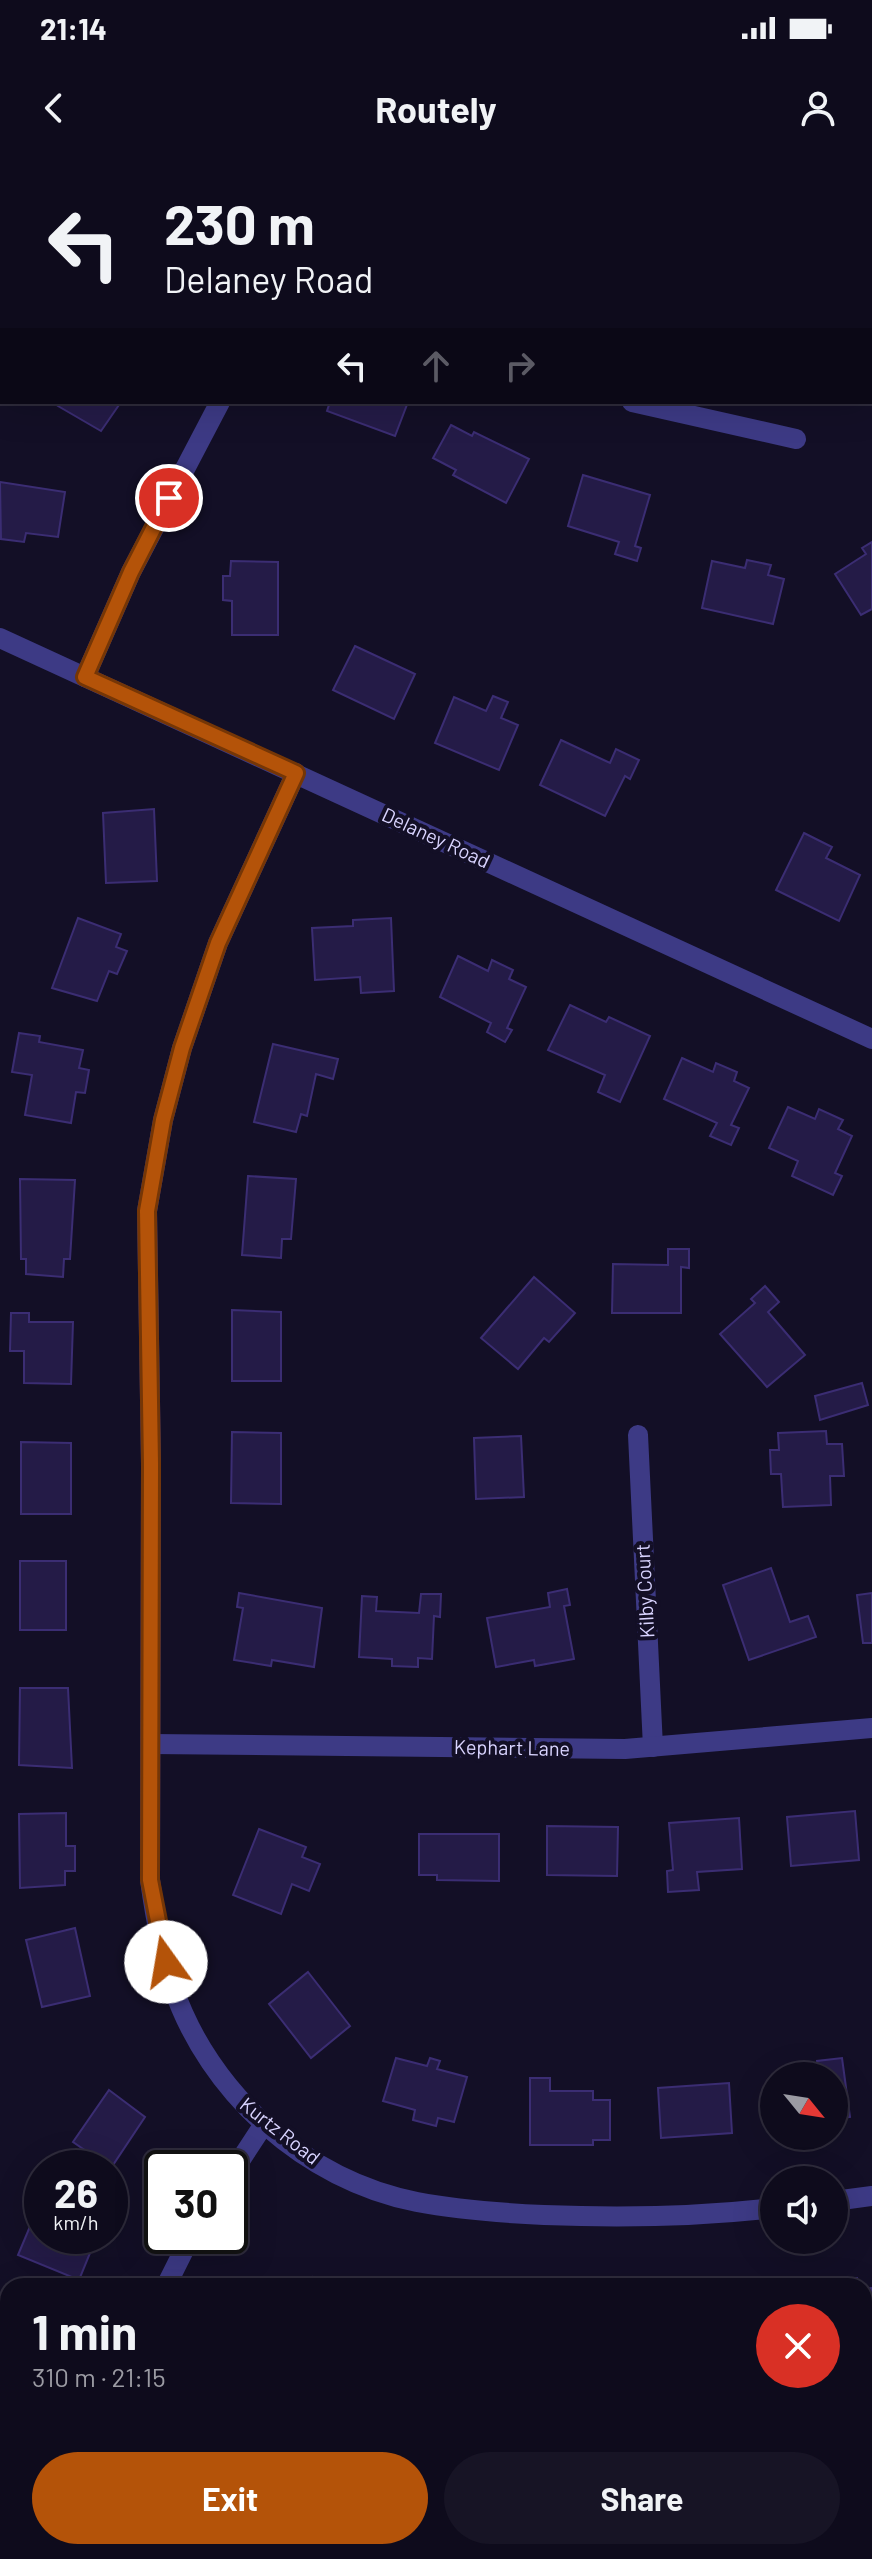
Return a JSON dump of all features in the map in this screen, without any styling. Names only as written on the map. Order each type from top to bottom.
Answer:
[{"type":"street","points":[[85,677],[131,572],[219,404]]},
{"type":"street","points":[[641,404],[796,439]]},
{"type":"street","name":"Delaney Road","points":[[0,638],[872,1039]]},
{"type":"street","name":"Kurtz Road","points":[[296,773],[218,943],[182,1048],[163,1120],[147,1211],[150,1880],[158,1935],[173,1988],[203,2050],[233,2095],[264,2124],[315,2162],[363,2186],[414,2202],[478,2211],[610,2218],[760,2210]]},
{"type":"street","name":"Kilby Court","points":[[638,1435],[653,1747]]},
{"type":"street","name":"Kephart Lane","points":[[151,1744],[653,1747],[872,1728]]},
{"type":"street","points":[[247,2150],[264,2124]]},
{"type":"street","points":[[848,2199],[872,2196]]},
{"type":"street","points":[[170,2278],[182,2254]]},
{"type":"building","points":[[60,404],[120,404],[101,431],[58,406]]},
{"type":"building","points":[[329,404],[407,404],[395,436],[327,411]]},
{"type":"building","points":[[451,425],[472,436],[474,432],[529,459],[506,503],[453,475],[456,470],[433,458]]},
{"type":"building","points":[[583,475],[650,495],[635,546],[641,548],[637,561],[615,554],[619,542],[568,526]]},
{"type":"building","points":[[0,482],[65,492],[58,537],[26,533],[24,542],[1,539]]},
{"type":"building","points":[[872,542],[872,609],[861,615],[835,574],[866,554],[862,548]]},
{"type":"building","points":[[747,560],[771,565],[768,575],[784,579],[773,624],[702,608],[712,561],[745,568]]},
{"type":"building","points":[[231,561],[278,562],[278,635],[232,635],[232,601],[223,600],[223,576],[230,576]]},
{"type":"building","points":[[355,646],[415,674],[394,719],[333,690]]},
{"type":"building","points":[[493,696],[508,702],[501,718],[518,725],[499,770],[435,743],[454,697],[486,711]]},
{"type":"building","points":[[561,740],[610,763],[616,749],[639,760],[630,779],[625,776],[605,816],[540,785]]},
{"type":"building","points":[[154,809],[157,881],[106,883],[103,813]]},
{"type":"building","points":[[804,833],[832,847],[826,858],[860,875],[839,921],[776,890]]},
{"type":"building","points":[[78,918],[121,934],[116,947],[127,951],[117,974],[109,971],[97,1001],[52,988]]},
{"type":"building","points":[[391,918],[394,991],[361,993],[360,977],[315,980],[312,928],[353,926],[353,920]]},
{"type":"building","points":[[458,956],[488,971],[492,960],[513,970],[509,979],[526,987],[507,1028],[512,1030],[505,1042],[487,1032],[491,1023],[440,997]]},
{"type":"building","points":[[570,1005],[606,1022],[609,1017],[650,1036],[620,1102],[598,1092],[605,1075],[548,1050]]},
{"type":"building","points":[[19,1033],[40,1036],[39,1042],[83,1050],[79,1068],[89,1070],[85,1093],[76,1092],[71,1123],[25,1115],[32,1075],[12,1072]]},
{"type":"building","points":[[273,1044],[338,1059],[333,1079],[316,1074],[307,1116],[301,1114],[296,1132],[254,1122]]},
{"type":"building","points":[[682,1058],[713,1072],[716,1063],[737,1072],[734,1081],[749,1088],[731,1125],[739,1128],[731,1145],[710,1136],[717,1123],[664,1099]]},
{"type":"building","points":[[788,1107],[815,1119],[819,1109],[843,1120],[838,1129],[852,1136],[835,1173],[842,1176],[833,1195],[792,1176],[798,1161],[769,1148]]},
{"type":"building","points":[[248,1176],[296,1179],[291,1239],[282,1239],[281,1258],[242,1255]]},
{"type":"building","points":[[20,1179],[75,1180],[70,1259],[64,1259],[63,1277],[26,1274],[26,1259],[21,1259]]},
{"type":"building","points":[[668,1249],[689,1249],[689,1268],[681,1267],[681,1313],[612,1313],[613,1264],[668,1265]]},
{"type":"building","points":[[534,1277],[575,1313],[549,1342],[544,1338],[518,1369],[481,1338]]},
{"type":"building","points":[[765,1286],[779,1302],[768,1312],[805,1355],[767,1387],[720,1334],[755,1303],[751,1299]]},
{"type":"building","points":[[232,1310],[281,1312],[281,1381],[232,1381]]},
{"type":"building","points":[[11,1313],[29,1313],[29,1322],[73,1322],[71,1384],[24,1383],[24,1351],[10,1351]]},
{"type":"building","points":[[862,1383],[868,1405],[820,1420],[815,1396]]},
{"type":"building","points":[[826,1431],[827,1444],[842,1444],[844,1476],[830,1476],[831,1505],[783,1507],[781,1474],[771,1474],[770,1450],[779,1450],[778,1433]]},
{"type":"building","points":[[232,1432],[281,1433],[281,1504],[231,1503]]},
{"type":"building","points":[[521,1436],[524,1497],[476,1499],[474,1438]]},
{"type":"building","points":[[21,1442],[71,1443],[71,1514],[21,1514]]},
{"type":"building","points":[[20,1561],[66,1561],[66,1630],[20,1630]]},
{"type":"building","points":[[771,1568],[790,1622],[808,1616],[816,1637],[749,1660],[723,1585]]},
{"type":"building","points":[[567,1589],[570,1605],[564,1606],[574,1659],[535,1666],[534,1660],[496,1667],[487,1618],[550,1607],[548,1593]]},
{"type":"building","points":[[239,1593],[322,1608],[314,1667],[272,1660],[271,1666],[234,1660],[243,1608],[237,1607]]},
{"type":"building","points":[[872,1593],[872,1643],[863,1643],[857,1595]]},
{"type":"building","points":[[421,1594],[441,1594],[440,1617],[434,1616],[432,1659],[418,1658],[418,1667],[392,1666],[392,1659],[359,1657],[362,1596],[377,1597],[376,1611],[419,1613]]},
{"type":"building","points":[[20,1688],[68,1688],[72,1768],[19,1765]]},
{"type":"building","points":[[855,1811],[859,1860],[791,1866],[787,1817]]},
{"type":"building","points":[[66,1813],[66,1846],[75,1846],[75,1871],[65,1871],[65,1885],[20,1888],[19,1814]]},
{"type":"building","points":[[739,1818],[742,1869],[697,1872],[699,1890],[668,1892],[667,1871],[673,1870],[669,1823]]},
{"type":"building","points":[[547,1826],[618,1827],[617,1876],[547,1875]]},
{"type":"building","points":[[259,1829],[306,1847],[302,1857],[320,1864],[309,1891],[292,1884],[281,1914],[233,1895]]},
{"type":"building","points":[[419,1834],[499,1834],[499,1881],[437,1880],[437,1875],[419,1875]]},
{"type":"building","points":[[75,1928],[90,1996],[42,2007],[26,1940]]},
{"type":"building","points":[[308,1972],[350,2026],[311,2058],[269,2004]]},
{"type":"building","points":[[396,2058],[427,2066],[430,2058],[440,2061],[437,2069],[467,2077],[454,2122],[438,2118],[436,2126],[413,2120],[415,2110],[383,2101]]},
{"type":"building","points":[[842,2058],[843,2062],[817,2062]]},
{"type":"building","points":[[530,2078],[550,2078],[550,2091],[593,2091],[593,2100],[610,2100],[610,2140],[593,2140],[593,2145],[530,2145]]},
{"type":"building","points":[[729,2083],[732,2133],[661,2138],[658,2088]]},
{"type":"building","points":[[109,2090],[145,2117],[123,2150],[85,2150],[73,2142]]},
{"type":"building","points":[[24,2241],[24,2254],[90,2254],[80,2278],[18,2255]]},
{"type":"route","points":[[166,1962],[158,1935],[150,1880],[151,1464],[147,1211],[163,1120],[182,1048],[218,943],[296,773],[85,677],[131,572],[169,498]]}]
